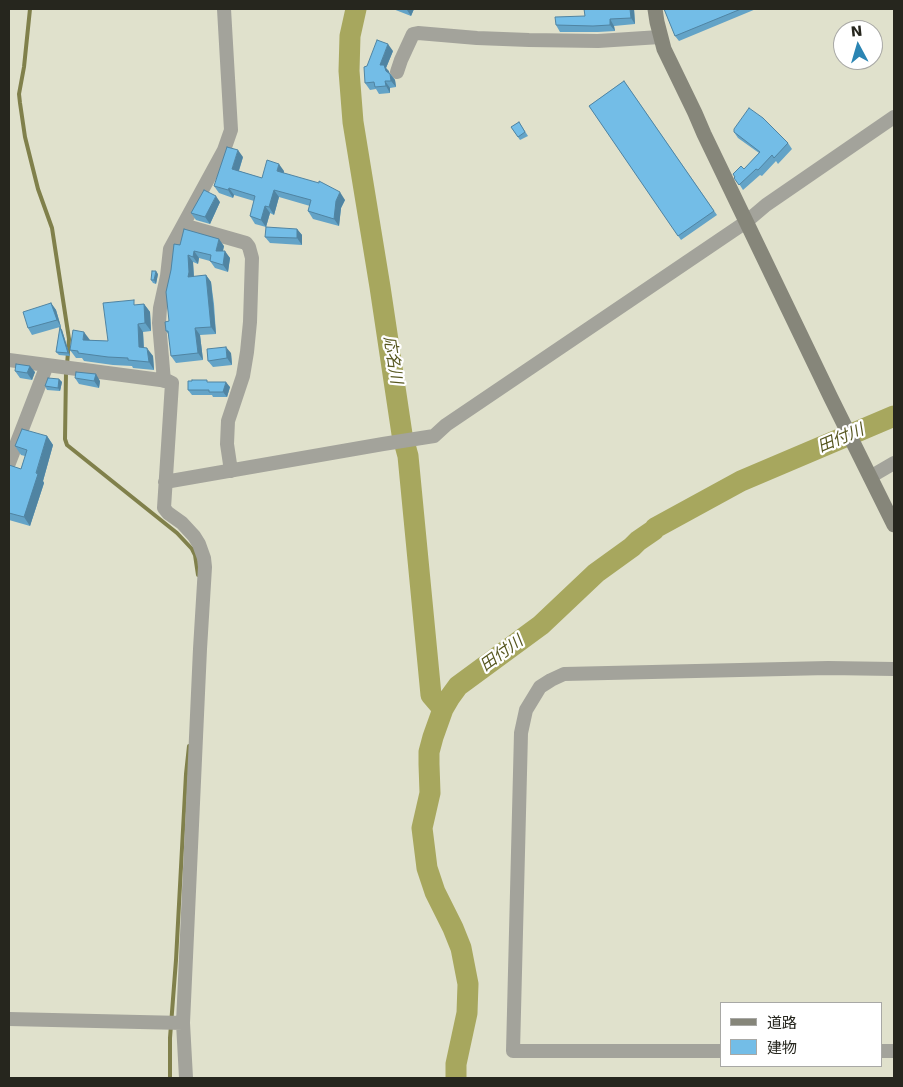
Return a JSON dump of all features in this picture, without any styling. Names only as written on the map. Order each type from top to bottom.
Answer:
[{"type":"street","points":[[164,381],[159,323],[170,250],[224,150],[231,130],[224,9]]},
{"type":"street","points":[[655,9],[664,49],[894,525]]},
{"type":"street","points":[[397,72],[413,34],[418,33],[528,40],[598,41],[660,37]]},
{"type":"street","points":[[165,482],[434,436],[453,420],[746,222],[766,205],[894,117]]},
{"type":"street","points":[[183,225],[246,243],[252,258],[247,352],[243,376],[228,421],[227,444],[231,471]]},
{"type":"street","points":[[9,360],[172,383],[164,508],[194,536],[204,558],[205,567],[183,1023],[186,1078]]},
{"type":"street","points":[[9,463],[47,365]]},
{"type":"street","points":[[870,476],[894,463]]},
{"type":"street","points":[[720,1051],[513,1051],[521,733],[526,710],[540,687],[564,674],[894,669]]},
{"type":"street","points":[[9,1018],[183,1023]]},
{"type":"building","points":[[584,9],[630,9],[631,18],[610,19],[610,25],[556,25],[555,17],[585,16]]},
{"type":"building","points":[[664,9],[741,9],[675,36]]},
{"type":"building","points":[[377,40],[388,44],[380,65],[384,65],[386,71],[390,74],[391,81],[385,81],[386,86],[375,87],[374,82],[365,83],[364,67],[367,66]]},
{"type":"building","points":[[624,81],[714,211],[678,236],[589,106]]},
{"type":"building","points":[[749,108],[763,118],[788,143],[774,158],[772,155],[758,170],[756,169],[739,185],[733,174],[741,166],[744,169],[760,152],[734,132],[734,129]]},
{"type":"building","points":[[519,122],[525,132],[518,137],[511,127]]},
{"type":"building","points":[[227,147],[238,150],[232,169],[262,178],[267,160],[279,164],[277,171],[319,183],[319,181],[340,192],[336,201],[334,219],[308,211],[311,200],[274,190],[269,207],[265,206],[261,220],[250,216],[255,196],[229,188],[228,190],[214,186]]},
{"type":"building","points":[[204,190],[216,196],[205,217],[191,213]]},
{"type":"building","points":[[266,227],[297,229],[297,238],[265,237]]},
{"type":"building","points":[[184,229],[219,239],[216,251],[225,251],[223,265],[210,261],[211,255],[194,251],[193,257],[188,255],[188,277],[206,275],[211,327],[195,328],[198,353],[171,356],[165,322],[169,321],[166,292],[174,244],[180,245]]},
{"type":"building","points":[[152,271],[156,271],[154,280],[151,280]]},
{"type":"building","points":[[134,300],[134,305],[144,304],[145,323],[138,324],[139,347],[147,348],[149,362],[78,353],[78,351],[70,350],[73,330],[84,332],[83,340],[108,341],[103,303]]},
{"type":"building","points":[[51,303],[57,320],[28,328],[23,312]]},
{"type":"building","points":[[60,327],[68,353],[56,352]]},
{"type":"building","points":[[226,347],[227,358],[208,361],[207,349]]},
{"type":"building","points":[[16,364],[30,366],[27,373],[15,371]]},
{"type":"building","points":[[76,372],[96,374],[94,381],[75,378]]},
{"type":"building","points":[[48,378],[59,379],[58,388],[45,386]]},
{"type":"building","points":[[188,381],[226,382],[223,392],[209,392],[209,390],[188,390]]},
{"type":"building","points":[[22,429],[47,436],[36,473],[38,474],[24,517],[9,513],[9,465],[21,469],[27,450],[15,446]]},
{"type":"waterway","points":[[30,9],[19,94],[25,137],[38,189],[52,228],[69,339],[67,365]]},
{"type":"waterway","name":"応名川","points":[[356,9],[350,36],[349,71],[353,122],[402,434],[408,456],[431,695],[443,709]]},
{"type":"waterway","points":[[66,372],[65,439],[67,445],[177,533],[192,549],[195,555],[198,575]]},
{"type":"waterway","name":"田付川","points":[[456,1078],[456,1064],[467,1013],[468,984],[461,948],[435,892],[427,868],[422,828],[430,793],[429,752],[443,709],[450,697],[458,686],[541,625],[596,573],[655,528],[741,481],[894,416]]},
{"type":"waterway","points":[[170,1078],[170,1038],[189,746]]}]
